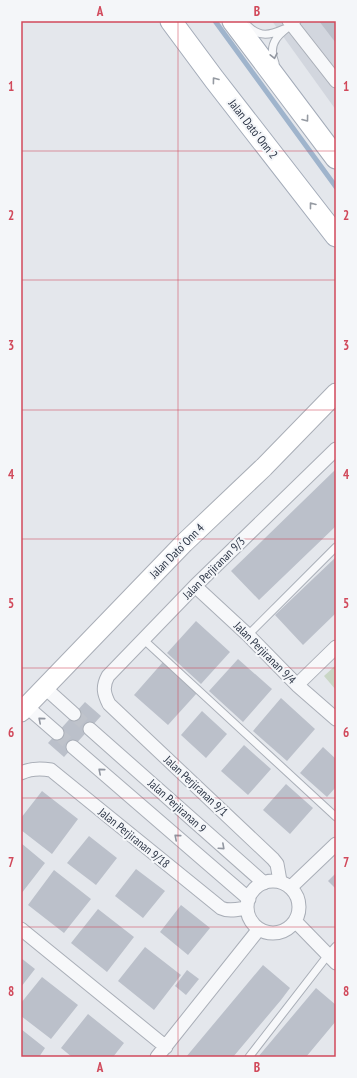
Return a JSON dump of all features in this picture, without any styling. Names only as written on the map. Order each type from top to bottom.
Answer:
[{"type":"main road","name":"Jalan Dato' Onn 2","points":[[171,21],[336,236]]},
{"type":"main road","points":[[233,21],[336,158]]},
{"type":"main road","name":"Jalan Dato' Onn 4","points":[[24,709],[184,543],[264,467],[336,394]]},
{"type":"street","points":[[292,22],[336,81]]},
{"type":"street","name":"Jalan Perjiranan 9/3","points":[[104,695],[104,684],[108,676],[195,586],[336,449]]},
{"type":"street","name":"Jalan Perjiranan 9/4","points":[[195,586],[248,635],[297,685],[336,719]]},
{"type":"street","points":[[297,685],[336,647]]},
{"type":"street","points":[[44,687],[74,714]]},
{"type":"street","name":"Jalan Perjiranan 9/1","points":[[104,695],[109,704],[273,859],[277,864],[286,884]]},
{"type":"street","points":[[24,709],[57,733]]},
{"type":"street","name":"Jalan Perjiranan 9","points":[[90,729],[264,883]]},
{"type":"street","name":"Jalan Perjiranan 9","points":[[73,747],[248,903]]},
{"type":"street","name":"Jalan Perjiranan 9/18","points":[[21,773],[28,769],[42,768],[51,770],[224,910],[233,910],[248,903]]},
{"type":"street","points":[[286,884],[336,844]]},
{"type":"street","points":[[272,880],[286,884],[298,897],[299,913],[295,921],[286,929],[274,933],[266,932],[259,929],[249,916],[248,903],[252,892],[257,886],[264,883],[272,880]]},
{"type":"street","points":[[295,921],[333,955]]},
{"type":"street","points":[[21,929],[161,1052],[259,929]]},
{"type":"lane","points":[[244,21],[255,33],[266,34],[275,33],[292,22]]},
{"type":"lane","points":[[286,92],[282,78],[272,55],[273,44],[292,22]]},
{"type":"lane","points":[[248,635],[336,547]]},
{"type":"lane","points":[[144,640],[336,816]]},
{"type":"lane","points":[[249,1057],[333,955]]},
{"type":"shaded area","points":[[272,21],[336,21],[336,110]]},
{"type":"green space","points":[[336,665],[336,690],[324,676]]},
{"type":"building","points":[[319,21],[336,21],[336,43],[332,38]]},
{"type":"building","points":[[336,469],[336,526],[259,600],[231,571]]},
{"type":"building","points":[[336,557],[336,613],[303,645],[275,615]]},
{"type":"building","points":[[196,621],[230,652],[201,684],[167,653]]},
{"type":"building","points":[[238,659],[272,689],[243,722],[209,691]]},
{"type":"building","points":[[163,662],[197,693],[168,725],[134,695]]},
{"type":"building","points":[[281,698],[315,729],[287,761],[253,731]]},
{"type":"building","points":[[85,702],[101,716],[64,757],[48,743]]},
{"type":"building","points":[[202,711],[227,734],[206,758],[181,735]]},
{"type":"building","points":[[244,745],[271,769],[248,795],[221,771]]},
{"type":"building","points":[[323,747],[336,759],[336,787],[327,797],[300,773]]},
{"type":"building","points":[[286,784],[313,808],[290,834],[263,810]]},
{"type":"building","points":[[42,791],[78,819],[52,854],[21,830],[21,818]]},
{"type":"building","points":[[89,836],[117,858],[96,885],[67,863]]},
{"type":"building","points":[[21,843],[45,863],[21,894]]},
{"type":"building","points":[[136,869],[165,891],[143,918],[115,896]]},
{"type":"building","points":[[54,870],[91,899],[64,933],[28,905]]},
{"type":"building","points":[[336,873],[336,889],[328,881]]},
{"type":"building","points":[[181,905],[210,928],[188,955],[160,932]]},
{"type":"building","points":[[98,909],[134,937],[107,972],[71,943]]},
{"type":"building","points":[[145,947],[181,975],[154,1010],[118,981]]},
{"type":"building","points":[[21,958],[35,969],[21,987]]},
{"type":"building","points":[[263,965],[290,988],[281,1000],[233,1057],[186,1057]]},
{"type":"building","points":[[187,970],[199,979],[186,995],[175,986]]},
{"type":"building","points":[[42,977],[78,1005],[51,1039],[21,1016],[21,1003]]},
{"type":"building","points":[[316,988],[336,1005],[336,1021],[306,1057],[258,1057]]},
{"type":"building","points":[[88,1014],[124,1043],[113,1057],[72,1057],[61,1048]]},
{"type":"building","points":[[21,1029],[45,1048],[39,1057],[21,1057]]},
{"type":"waterway","points":[[215,21],[336,187]]},
{"type":"tunnel","points":[[74,714],[90,729]]},
{"type":"tunnel","points":[[57,733],[73,747]]}]
